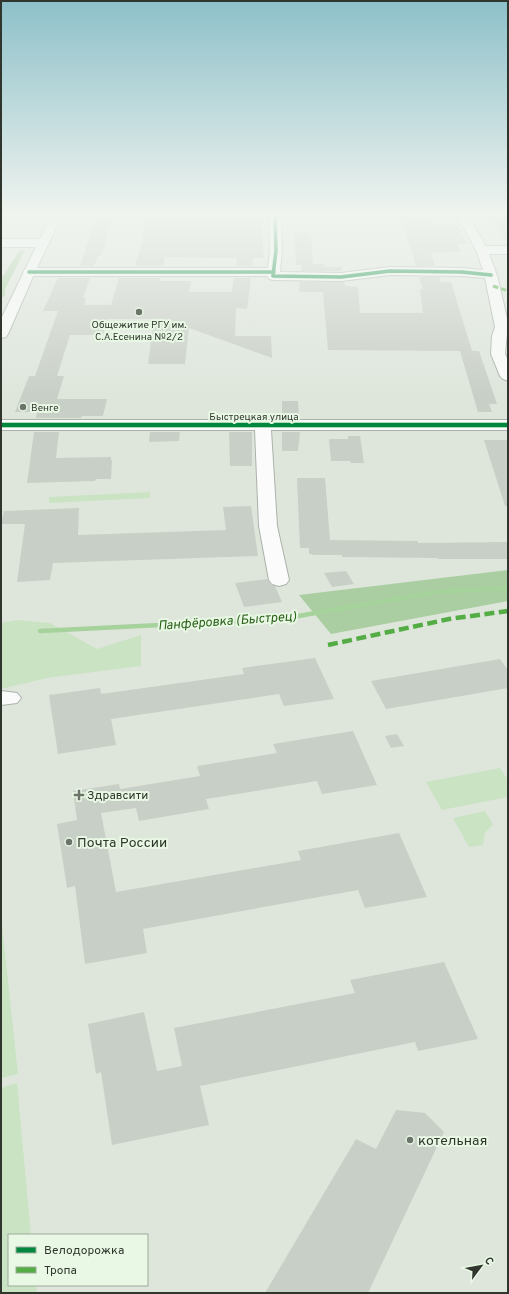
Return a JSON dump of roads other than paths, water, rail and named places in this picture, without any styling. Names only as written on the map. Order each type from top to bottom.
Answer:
[{"type":"street","points":[[1,334],[27,276]]},
{"type":"street","points":[[327,276],[347,276]]},
{"type":"street","points":[[491,276],[502,327],[499,336],[498,354],[508,376]]},
{"type":"street","name":"Быстрецкая улица","points":[[1,425],[508,425]]},
{"type":"street","points":[[263,426],[268,526],[279,580]]},
{"type":"waterway","name":"Панфёровка (Быстрец)","points":[[40,631],[281,619],[436,592],[508,588]]},
{"type":"place","name":"Общежитие РГУ им. С.А.Есенина №2/2","points":[[139,312]]},
{"type":"place","name":"Венге","points":[[23,407]]},
{"type":"place","name":"Здравсити","points":[[79,795]]},
{"type":"place","name":"Почта России","points":[[69,842]]},
{"type":"place","name":"котельная","points":[[410,1140]]}]
